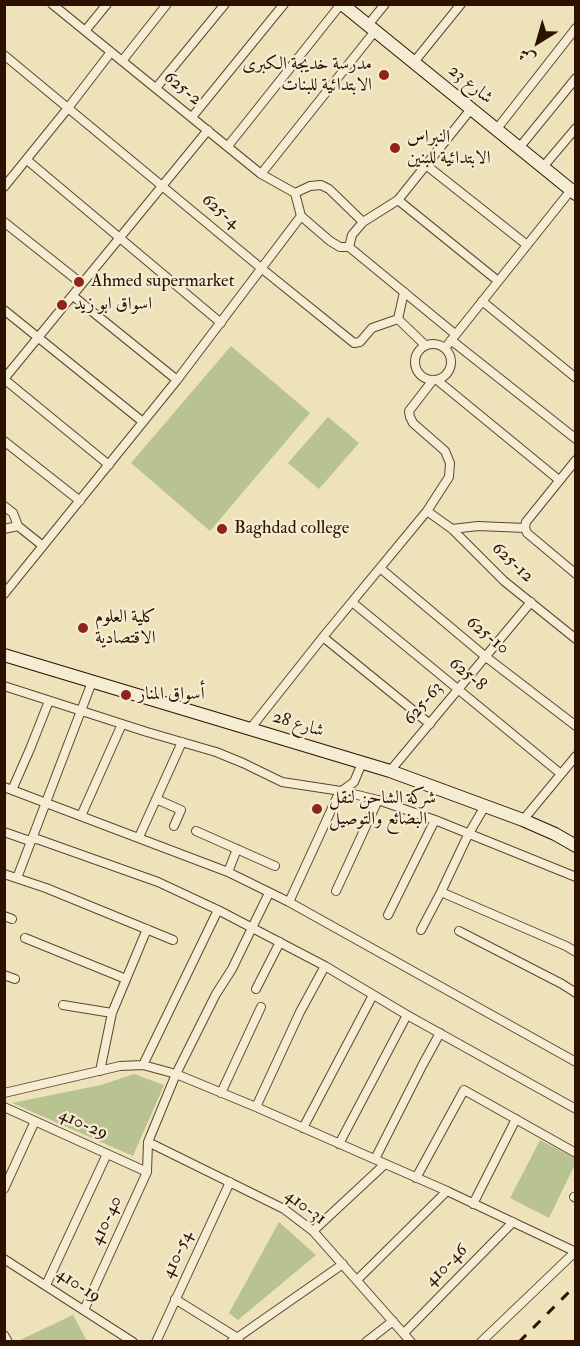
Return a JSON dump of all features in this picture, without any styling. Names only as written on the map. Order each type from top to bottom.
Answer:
[{"type":"street","name":"625-2","points":[[52,4],[261,174],[295,193]]},
{"type":"street","points":[[85,31],[107,4]]},
{"type":"street","points":[[122,61],[167,4]]},
{"type":"street","points":[[156,88],[225,4]]},
{"type":"street","points":[[192,117],[284,4]]},
{"type":"street","points":[[228,147],[342,4]]},
{"type":"street","name":"شارع 23","points":[[342,4],[573,192]]},
{"type":"street","points":[[261,174],[371,28],[385,4]]},
{"type":"street","points":[[414,63],[461,4]]},
{"type":"street","points":[[496,130],[576,28]]},
{"type":"street","points":[[4,187],[111,52]]},
{"type":"street","name":"625-4","points":[[4,55],[354,343],[360,342],[372,328],[398,319]]},
{"type":"street","points":[[519,148],[576,78]]},
{"type":"street","points":[[349,247],[352,236],[363,222],[398,200],[471,110]]},
{"type":"street","points":[[543,167],[576,128]]},
{"type":"street","points":[[109,465],[5,379],[208,130]]},
{"type":"street","points":[[27,160],[221,322]]},
{"type":"street","points":[[426,165],[527,245]]},
{"type":"street","points":[[363,222],[321,185],[310,186],[295,193],[301,216],[330,241],[340,247],[349,247],[576,439]]},
{"type":"street","points":[[445,348],[527,245],[573,192]]},
{"type":"street","points":[[398,200],[498,281]]},
{"type":"street","points":[[4,594],[177,380],[301,216]]},
{"type":"street","points":[[4,222],[82,284]]},
{"type":"street","points":[[404,292],[398,319],[425,345]]},
{"type":"street","points":[[73,296],[177,380]]},
{"type":"street","points":[[482,301],[576,378]]},
{"type":"street","points":[[4,310],[143,422]]},
{"type":"street","points":[[250,729],[427,511],[449,477],[450,463],[445,451],[413,423],[409,411],[435,380],[442,378],[450,369],[451,358],[445,348],[436,344],[425,345],[420,349],[415,365],[421,376],[435,380],[559,480]]},
{"type":"street","points":[[4,441],[80,501]]},
{"type":"street","points":[[575,572],[527,534],[525,528],[526,522],[576,460]]},
{"type":"street","points":[[4,506],[13,513],[18,526],[43,546]]},
{"type":"street","name":"625-12","points":[[427,511],[452,529],[504,581],[576,639]]},
{"type":"street","points":[[4,529],[18,526]]},
{"type":"street","points":[[452,529],[478,526],[525,528]]},
{"type":"street","name":"625-10","points":[[380,568],[486,657],[576,726]]},
{"type":"street","name":"625-8","points":[[352,602],[561,774]]},
{"type":"street","name":"625-63","points":[[390,771],[531,603]]},
{"type":"street","points":[[323,637],[429,724]]},
{"type":"street","name":"شارع 28","points":[[4,655],[390,771],[523,820],[576,846]]},
{"type":"street","points":[[17,878],[92,682]]},
{"type":"street","points":[[4,686],[216,752],[282,782],[340,791],[378,800],[435,820],[576,877]]},
{"type":"street","points":[[49,700],[30,749],[8,789],[228,872],[289,902],[576,1062]]},
{"type":"street","points":[[81,816],[122,724]]},
{"type":"street","points":[[138,837],[182,742]]},
{"type":"street","points":[[523,820],[576,756]]},
{"type":"street","points":[[289,902],[340,791],[354,782],[362,763]]},
{"type":"street","points":[[156,800],[181,810],[174,826]]},
{"type":"street","points":[[336,891],[378,800]]},
{"type":"street","points":[[421,930],[468,835],[485,806]]},
{"type":"street","points":[[388,915],[435,820]]},
{"type":"street","points":[[196,831],[274,866]]},
{"type":"street","points":[[4,832],[27,840],[37,839],[158,882],[219,910],[325,966],[407,1015],[576,1109]]},
{"type":"street","points":[[228,872],[237,849]]},
{"type":"street","points":[[4,874],[46,888],[173,940]]},
{"type":"street","points":[[441,892],[576,952]]},
{"type":"street","points":[[148,1142],[176,1074],[216,994],[232,969],[269,893]]},
{"type":"street","points":[[143,1065],[219,910]]},
{"type":"street","points":[[100,1071],[112,1013],[147,929]]},
{"type":"street","points":[[459,931],[576,993]]},
{"type":"street","points":[[25,939],[126,979]]},
{"type":"street","points":[[256,989],[280,942]]},
{"type":"street","points":[[256,1107],[303,1006],[325,966]]},
{"type":"street","points":[[4,975],[15,979]]},
{"type":"street","points":[[303,1128],[373,995]]},
{"type":"street","points":[[63,1005],[112,1013]]},
{"type":"street","points":[[221,1093],[261,1007]]},
{"type":"street","points":[[339,1144],[407,1015]]},
{"type":"street","points":[[375,1159],[440,1033]]},
{"type":"street","points":[[4,1093],[120,1066],[143,1065],[176,1074],[447,1191],[575,1252],[481,1341]]},
{"type":"street","points":[[416,1178],[464,1090],[576,1153]]},
{"type":"street","name":"410-29","points":[[4,1107],[147,1172]]},
{"type":"street","points":[[473,1204],[516,1119]]},
{"type":"street","points":[[4,1188],[35,1121]]},
{"type":"street","name":"410-40","points":[[84,1310],[147,1172],[148,1142]]},
{"type":"street","name":"410-31","points":[[148,1142],[284,1209],[313,1231],[411,1341]]},
{"type":"street","points":[[46,1285],[106,1154]]},
{"type":"street","points":[[313,1231],[385,1164]]},
{"type":"street","name":"410-54","points":[[156,1341],[230,1182]]},
{"type":"street","points":[[357,1280],[447,1191]]},
{"type":"street","name":"410-46","points":[[404,1333],[513,1222]]},
{"type":"street","name":"410-19","points":[[4,1259],[133,1341]]},
{"type":"street","points":[[175,1299],[235,1340],[343,1264]]},
{"type":"street","points":[[366,1341],[393,1321]]},
{"type":"street","points":[[4,1335],[8,1341]]},
{"type":"green space","points":[[231,346],[310,413],[210,531],[131,463]]},
{"type":"green space","points":[[328,417],[359,443],[319,489],[288,463]]},
{"type":"green space","points":[[134,1074],[164,1085],[133,1156],[12,1103],[101,1085]]},
{"type":"green space","points":[[540,1140],[575,1158],[575,1164],[549,1218],[510,1198]]},
{"type":"green space","points":[[279,1222],[316,1255],[238,1320],[229,1313]]},
{"type":"green space","points":[[73,1315],[87,1341],[20,1340]]},
{"type":"railway","points":[[519,1342],[576,1285]]},
{"type":"place","name":"مدرسة خديجة الكبرى الابتدائية للبنات","points":[[384,75]]},
{"type":"place","name":"النبراس الابتدائية للبنين","points":[[395,148]]},
{"type":"place","name":"Ahmed supermarket","points":[[79,282]]},
{"type":"place","name":"اسواق ابو زيد","points":[[62,305]]},
{"type":"place","name":"Baghdad college","points":[[222,529]]},
{"type":"place","name":"كلية العلوم الاقتصادية","points":[[83,628]]},
{"type":"place","name":"أسواق المنار","points":[[126,695]]},
{"type":"place","name":"شركة الشاحن لنقل البضائع والتوصيل","points":[[317,809]]}]
